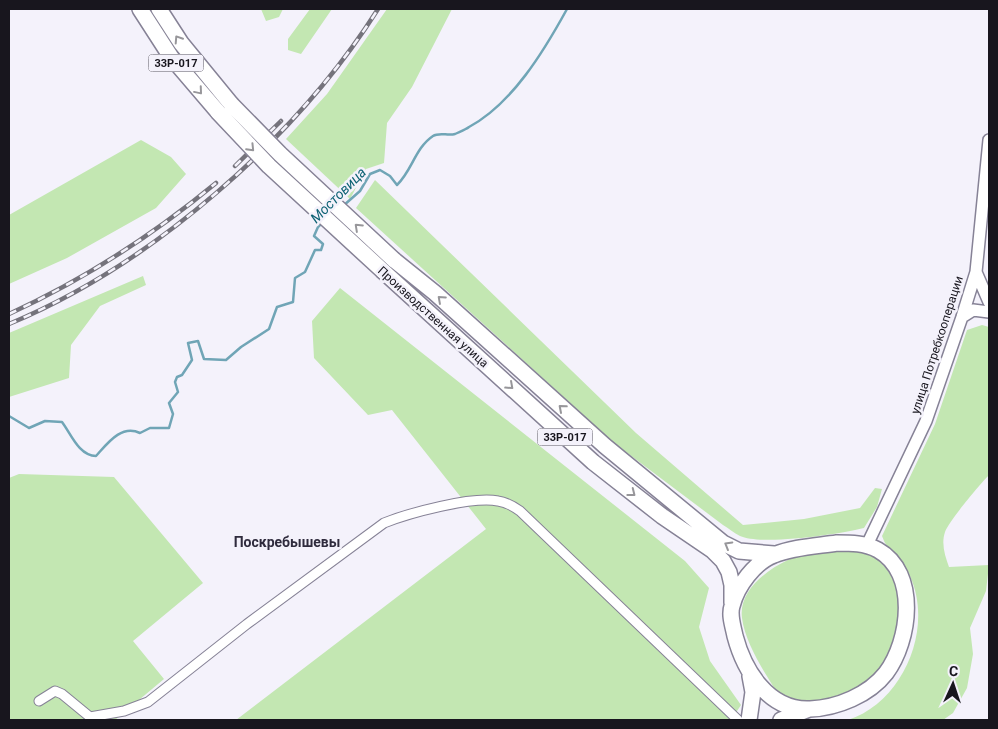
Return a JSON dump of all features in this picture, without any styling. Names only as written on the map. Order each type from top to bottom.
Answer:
[{"type":"highway","name":"Производственная улица","points":[[140,9],[171,57],[218,112],[269,166],[593,462],[662,516],[712,550],[723,561],[729,572],[732,585],[732,605]]},
{"type":"highway","name":"Производственная улица","points":[[159,9],[181,44],[231,104],[280,154],[394,260],[435,293],[605,446],[723,543],[738,550],[774,554]]},
{"type":"highway","name":"33Р-017","points":[[749,720],[753,692],[749,672],[738,646],[732,625],[732,605],[744,581],[760,563],[774,554],[837,543],[867,545],[879,551],[890,560],[900,577],[906,596],[904,631],[897,652],[886,672],[867,690],[855,698],[809,710],[781,720]]},
{"type":"highway","name":"33Р-017","points":[[749,672],[759,686],[772,697],[787,705],[809,710]]},
{"type":"main road","name":"улица Потребкооперации","points":[[867,545],[926,421],[976,272],[989,140]]},
{"type":"main road","points":[[976,272],[989,302]]},
{"type":"main road","points":[[962,317],[973,310],[989,312]]},
{"type":"street","points":[[39,701],[55,691],[62,694],[90,717],[124,711],[148,702],[247,624],[384,523],[401,516],[487,500],[507,503],[520,511],[738,720]]},
{"type":"green space","points":[[261,9],[283,9],[279,17],[266,21]]},
{"type":"green space","points":[[310,9],[332,9],[301,54],[288,50],[288,39]]},
{"type":"green space","points":[[387,9],[452,9],[412,87],[387,123],[384,163],[366,169],[350,199],[286,139],[327,94]]},
{"type":"green space","points":[[141,140],[171,157],[186,174],[156,208],[67,258],[9,284],[9,215]]},
{"type":"green space","points":[[375,180],[636,433],[743,525],[804,519],[860,508],[875,488],[882,489],[877,507],[864,528],[820,536],[765,540],[740,536],[723,525],[614,443],[356,208]]},
{"type":"green space","points":[[143,276],[146,285],[100,306],[71,345],[69,378],[9,397],[9,333]]},
{"type":"green space","points":[[340,288],[685,561],[709,588],[699,627],[710,661],[741,705],[731,720],[236,720],[486,529],[392,410],[368,415],[314,358],[312,321]]},
{"type":"green space","points":[[982,325],[989,327],[989,475],[952,520],[945,532],[943,541],[949,567],[989,565],[986,591],[970,628],[973,654],[967,688],[953,713],[943,720],[848,720],[867,711],[884,697],[898,681],[909,661],[915,640],[918,618],[916,597],[910,576],[884,542],[882,536],[935,424],[967,330]]},
{"type":"green space","points":[[19,474],[114,477],[203,583],[133,641],[164,679],[115,720],[9,720],[9,478]]},
{"type":"green space","points":[[863,551],[879,561],[890,574],[896,589],[899,605],[898,623],[894,640],[887,656],[878,671],[869,680],[842,694],[810,701],[795,700],[782,695],[768,679],[746,636],[742,618],[742,606],[747,594],[765,574],[790,559],[814,552]]},
{"type":"waterway","name":"Мостовица","points":[[343,206],[360,191],[370,174],[380,170],[390,176],[397,185],[422,147],[433,136],[438,134],[455,134],[464,130],[485,117],[499,105],[526,75],[567,9]]},
{"type":"waterway","name":"Мостовица","points":[[9,416],[29,428],[45,421],[62,422],[80,448],[90,455],[96,456],[110,441],[121,433],[127,431],[140,433],[150,428],[169,428],[173,414],[169,403],[178,392],[175,382],[192,360],[188,343],[198,341],[204,359],[226,360],[241,347],[269,329],[277,307],[293,302],[295,278],[305,272],[315,250],[321,250],[323,244],[314,236],[318,227],[323,222]]},
{"type":"railway","points":[[9,324],[62,299],[115,268],[167,233],[216,193],[263,150],[306,105],[344,57],[378,9]]},
{"type":"railway","points":[[235,166],[281,121]]},
{"type":"railway","points":[[9,314],[37,301],[117,255],[167,221],[216,183]]},
{"type":"district","name":"Поскребышевы","points":[[287,542]]}]
